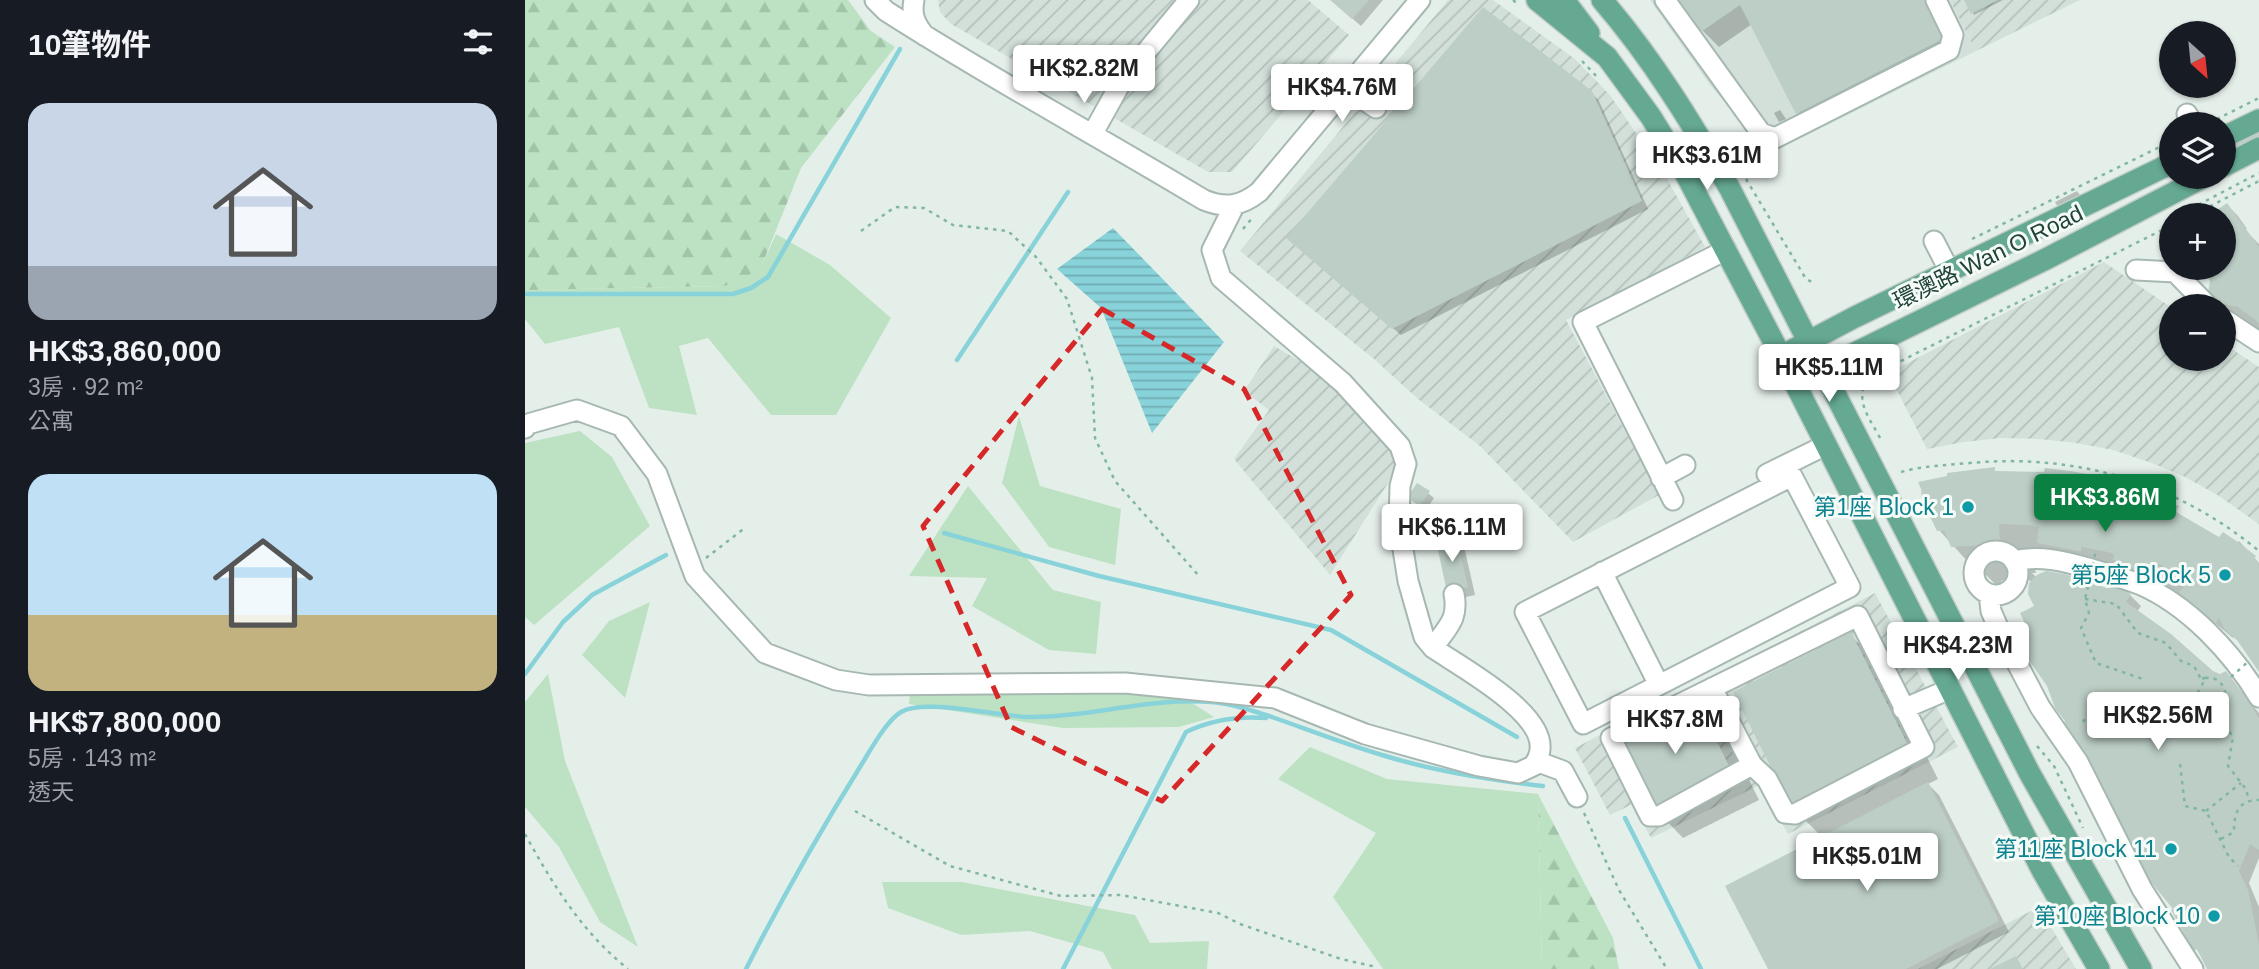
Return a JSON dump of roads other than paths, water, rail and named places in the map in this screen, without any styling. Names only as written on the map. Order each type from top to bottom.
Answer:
[{"type":"main road","points":[[1564,0],[1665,138],[1781,356],[2062,907],[2099,969]]},
{"type":"main road","points":[[1602,0],[1627,29],[1686,114],[1756,237],[2024,763],[2141,969]]},
{"type":"main road","points":[[1530,4],[1607,57]]},
{"type":"main road","points":[[2236,131],[2259,120]]},
{"type":"main road","points":[[2236,160],[2259,148]]},
{"type":"main road","name":"環澳路 Wan O Road","points":[[1781,356],[1942,256],[2159,168]]},
{"type":"main road","name":"環澳路 Wan O Road","points":[[1794,383],[2181,189]]},
{"type":"street","points":[[875,0],[886,11],[991,77],[1093,133],[1205,200],[1221,206],[1234,206],[1259,192],[1420,0]]},
{"type":"street","points":[[914,0],[913,16],[916,26],[925,36]]},
{"type":"street","points":[[1093,133],[1122,81],[1189,0]]},
{"type":"street","points":[[1665,0],[1761,133],[1775,138],[1949,50],[1953,35],[1936,0]]},
{"type":"street","points":[[1346,88],[1375,108]]},
{"type":"street","points":[[525,428],[528,424],[577,410],[621,426],[657,474],[695,576],[765,653],[836,680],[869,685],[1125,683],[1275,698],[1365,734],[1479,766],[1518,773],[1535,765],[1541,748],[1534,727],[1517,705],[1433,648],[1424,637],[1408,581],[1399,524],[1400,486],[1406,464],[1400,446],[1343,383],[1221,278],[1212,250],[1234,206]]},
{"type":"street","points":[[1673,500],[1583,322],[1726,250]]},
{"type":"street","points":[[2136,270],[2175,272],[2196,294]]},
{"type":"street","points":[[2236,326],[2259,342]]},
{"type":"street","points":[[1763,491],[1761,484],[1768,473],[1826,445]]},
{"type":"street","points":[[1661,478],[1685,465]]},
{"type":"street","points":[[1792,476],[1850,587],[1583,724],[1525,612],[1763,491],[1792,476]]},
{"type":"street","points":[[1995,552],[2009,556],[2014,561],[2018,574],[2014,587],[2002,595],[1989,594],[1977,585],[1974,578],[1977,563],[1981,557],[1995,552]]},
{"type":"street","points":[[2014,561],[2032,557],[2064,561],[2140,585],[2172,603],[2201,627],[2234,661],[2259,696]]},
{"type":"street","points":[[1602,572],[1659,685]]},
{"type":"street","points":[[1433,648],[1455,616],[1457,608],[1454,594]]},
{"type":"street","points":[[1989,594],[1991,611],[1997,625],[2040,707],[2078,762],[2142,889],[2193,969]]},
{"type":"street","points":[[1711,688],[1752,765],[1767,779],[1785,813],[1795,814],[1924,747],[1858,616],[1711,688],[1611,738],[1650,816],[1659,816],[1752,765]]},
{"type":"street","points":[[1903,709],[1950,689]]},
{"type":"street","points":[[1536,761],[1563,771],[1577,797]]},
{"type":"water","points":[[1113,228],[1224,342],[1152,433],[1101,308],[1057,269]]},
{"type":"waterway","points":[[525,294],[733,294],[751,288],[768,277],[900,49]]},
{"type":"waterway","points":[[957,360],[1068,192]]},
{"type":"waterway","points":[[944,533],[1099,576],[1331,630],[1517,737]]},
{"type":"waterway","points":[[525,674],[563,622],[592,595],[666,555]]},
{"type":"waterway","points":[[746,969],[801,867],[873,745],[895,716],[912,708],[943,707],[1027,717],[1165,702],[1219,703],[1257,712],[1401,761],[1462,774],[1543,786]]},
{"type":"waterway","points":[[1063,969],[1186,732],[1225,720],[1266,718]]},
{"type":"waterway","points":[[1625,818],[1701,969]]},
{"type":"place","name":"第1座 Block 1","points":[[1968,507]]},
{"type":"place","name":"第5座 Block 5","points":[[2225,575]]},
{"type":"place","name":"第11座 Block 11","points":[[2171,849]]},
{"type":"place","name":"第10座 Block 10","points":[[2214,916]]}]
